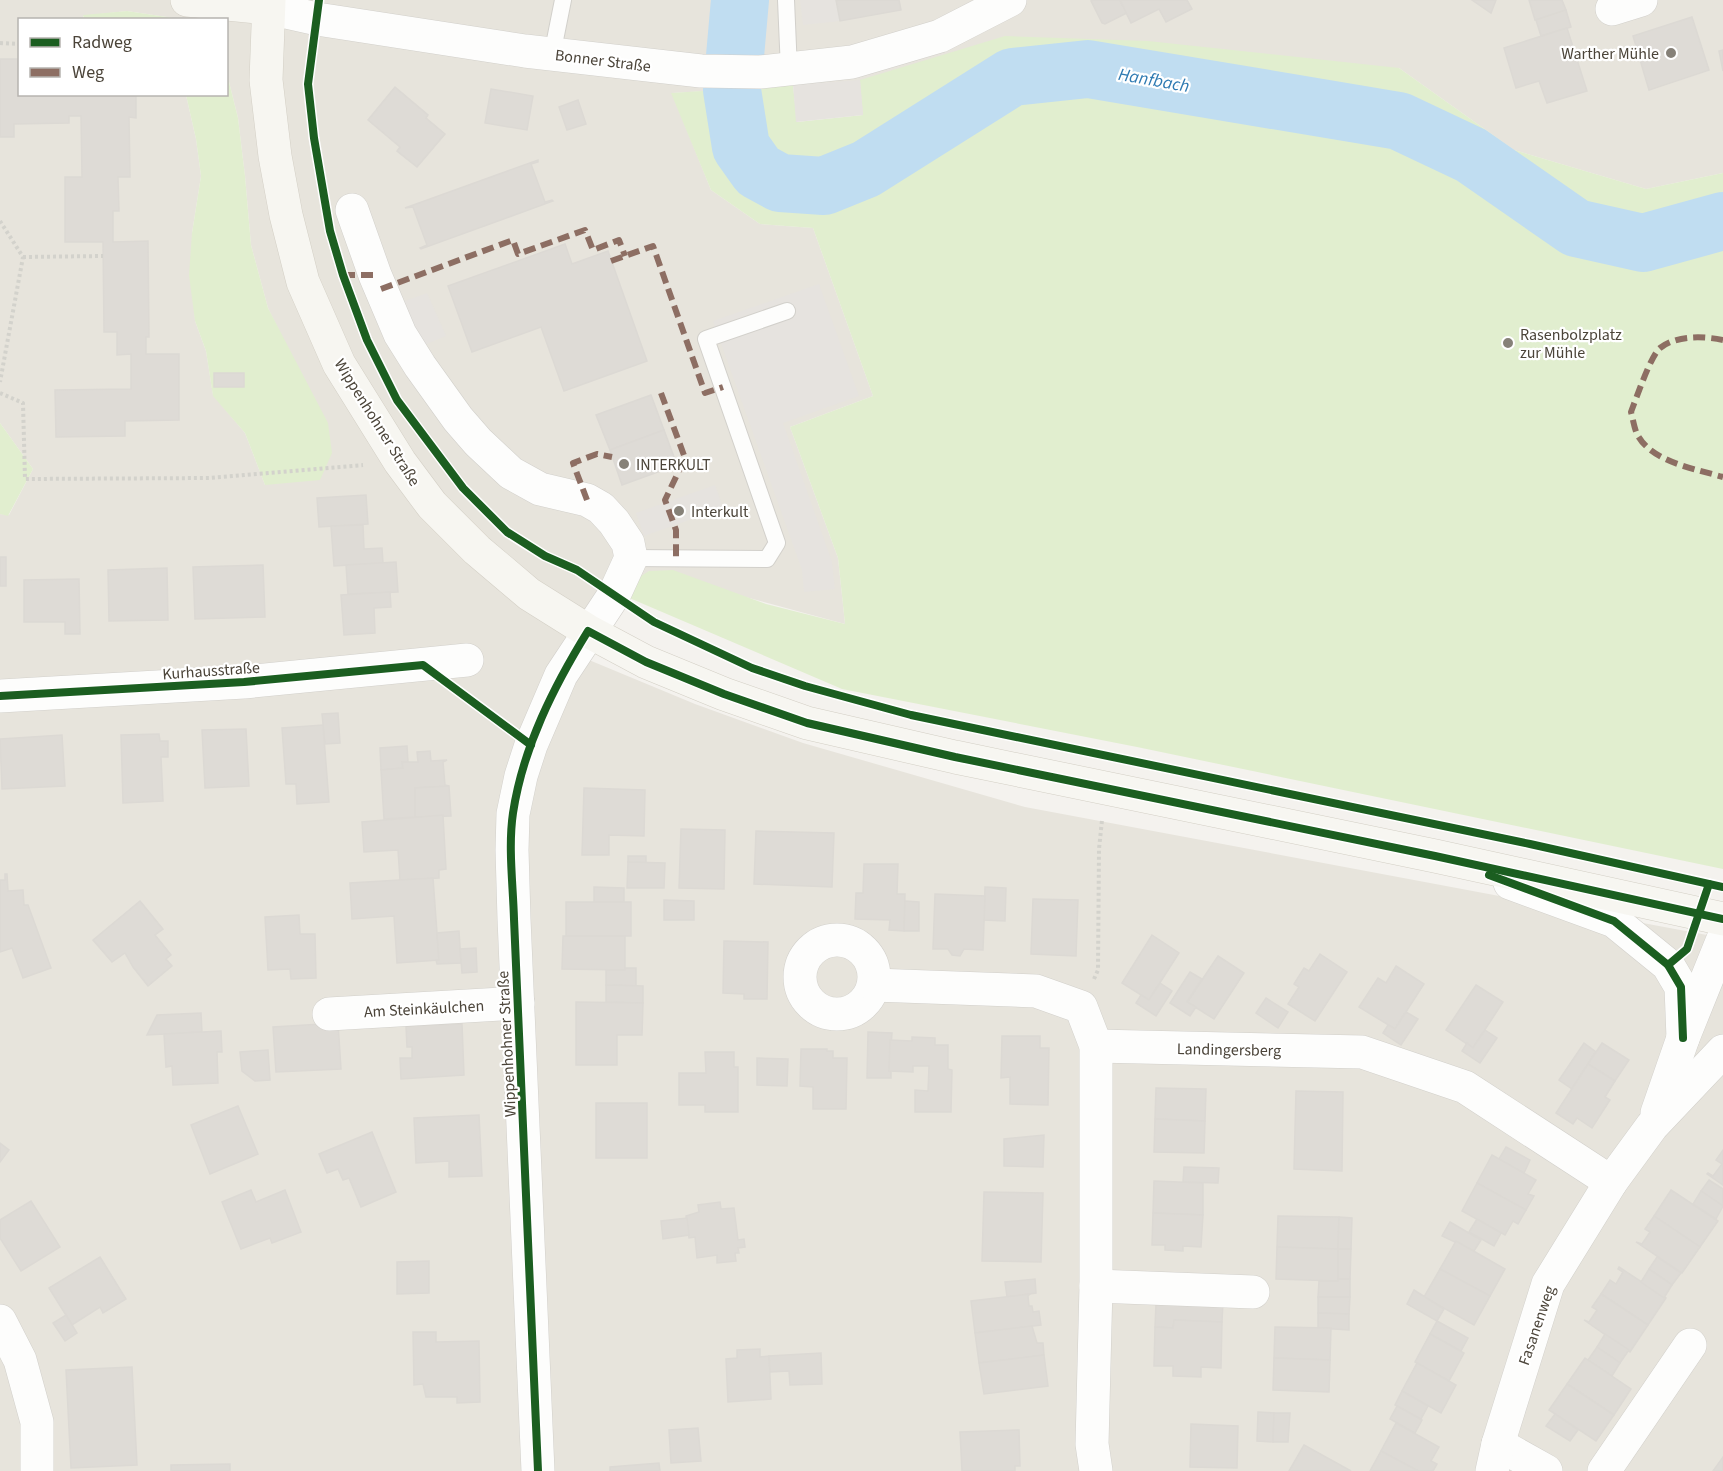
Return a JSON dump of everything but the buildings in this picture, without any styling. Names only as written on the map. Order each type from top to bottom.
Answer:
[{"type":"main road","name":"Bonner Straße","points":[[187,0],[268,4]]},
{"type":"main road","name":"Wippenhohner Straße","points":[[268,4],[266,80],[275,156],[286,215],[303,282],[339,364],[400,462],[432,505],[477,550],[529,594],[588,631]]},
{"type":"main road","points":[[588,631],[646,662],[724,694],[807,723],[955,757],[1435,856],[1723,919]]},
{"type":"street","name":"Bonner Straße","points":[[268,4],[317,19],[552,55],[701,71],[775,71],[852,62],[940,36],[1010,0]]},
{"type":"street","points":[[352,210],[375,275],[400,334],[458,419],[478,442],[511,472],[540,489],[587,500],[601,508],[628,543],[631,558]]},
{"type":"street","name":"Wippenhohner Straße","points":[[537,1471],[512,850],[513,814],[531,744],[561,675],[614,595],[631,558]]},
{"type":"street","name":"Kurhausstraße","points":[[0,696],[244,682],[467,660]]},
{"type":"street","name":"Fasanenweg","points":[[1435,856],[1614,921],[1668,964],[1681,987],[1683,1038]]},
{"type":"street","name":"Fasanenweg","points":[[1653,1126],[1683,1038],[1723,939]]},
{"type":"street","points":[[874,985],[1036,991],[1081,1007],[1096,1046],[1096,1286],[1092,1444],[1096,1471]]},
{"type":"street","name":"Am Steinkäulchen","points":[[329,1014],[518,1003]]},
{"type":"street","name":"Landingersberg","points":[[1096,1046],[1362,1052],[1465,1087],[1611,1182]]},
{"type":"street","name":"Fasanenweg","points":[[1546,1471],[1495,1458],[1548,1284],[1611,1182],[1653,1126],[1723,1051]]},
{"type":"street","points":[[1096,1286],[1253,1292]]},
{"type":"street","points":[[0,1321],[20,1360],[37,1422],[37,1471]]},
{"type":"street","points":[[1604,1471],[1690,1345]]},
{"type":"lane","points":[[552,55],[563,0]]},
{"type":"lane","points":[[775,71],[786,0]]},
{"type":"lane","points":[[631,558],[767,559],[777,543],[706,339],[788,311]]},
{"type":"path","points":[[0,43],[18,44]]},
{"type":"path","points":[[0,221],[23,257],[0,382]]},
{"type":"path","points":[[23,257],[103,256]]},
{"type":"path","points":[[0,393],[23,403],[25,479],[209,478],[400,462]]},
{"type":"path","points":[[1081,1007],[1098,970],[1099,849]]},
{"type":"shaded area","points":[[0,0],[1723,0],[1723,173],[1646,189],[1514,150],[1399,68],[863,115],[793,86],[672,93],[711,190],[760,224],[813,228],[873,396],[790,427],[838,558],[845,624],[649,571],[589,660],[695,704],[803,743],[1025,807],[1723,938],[1723,1471],[0,1471],[0,514],[9,515],[33,469],[0,423]],"holes":[[[127,11],[173,18],[228,18],[228,78],[238,118],[251,245],[268,308],[290,353],[265,485],[245,433],[213,395],[206,351],[195,321],[192,233],[201,176],[196,139],[186,96],[18,96],[18,18],[84,18],[83,16]]]},
{"type":"shaded area","points":[[800,0],[836,0],[840,21],[803,25]]},
{"type":"shaded area","points":[[860,80],[863,115],[796,122],[793,85]]},
{"type":"shaded area","points":[[819,284],[859,396],[783,423],[832,562],[835,589],[804,592],[802,570],[713,321]]},
{"type":"shaded area","points":[[427,293],[446,336],[422,346],[402,302]]},
{"type":"shaded area","name":"Interkult","points":[[715,485],[723,508],[644,536],[636,513]]},
{"type":"green space","points":[[127,11],[173,18],[84,18],[83,15]]},
{"type":"green space","points":[[1005,36],[1148,41],[1399,68],[1514,150],[1646,189],[1723,173],[1723,869],[1137,747],[842,689],[627,597],[638,578],[649,571],[673,570],[766,604],[845,624],[838,558],[790,427],[873,396],[813,228],[760,224],[711,190],[671,93],[793,85],[797,122],[863,115],[860,80]]},
{"type":"green space","points":[[228,78],[238,118],[251,245],[268,308],[328,423],[332,453],[320,480],[265,485],[245,433],[213,396],[206,351],[195,321],[189,275],[192,233],[201,176],[196,139],[186,96],[228,96]]},
{"type":"green space","points":[[0,423],[33,469],[8,516],[0,514]]},
{"type":"waterway","name":"Hanfbach","points":[[740,0],[732,90],[741,147],[758,171],[780,183],[824,186],[866,169],[1012,77],[1088,69],[1399,121],[1471,155],[1576,228],[1643,243],[1723,221]]},
{"type":"marked path","points":[[381,289],[513,240],[518,254],[585,230],[593,250],[619,240],[625,256]]},
{"type":"marked path","points":[[611,261],[653,246],[705,393],[723,387]]},
{"type":"marked path","points":[[343,275],[375,275]]},
{"type":"marked path","points":[[1723,340],[1682,339],[1660,348],[1648,368],[1631,412],[1637,434],[1653,451],[1675,463],[1723,477]]},
{"type":"marked path","points":[[661,393],[685,458],[665,500],[676,530],[676,557]]},
{"type":"marked path","points":[[587,500],[573,463],[597,454],[612,457]]},
{"type":"cycle path","points":[[319,0],[308,84],[314,138],[330,231],[343,275],[367,340],[397,400],[463,488],[507,532],[545,556],[577,570],[654,622],[752,668],[805,686],[911,715],[1530,844],[1723,887]]},
{"type":"cycle path","points":[[538,1471],[511,839],[518,788],[532,741],[563,673],[588,631],[646,662],[724,694],[807,723],[955,757],[1435,856],[1723,919]]},
{"type":"cycle path","points":[[0,696],[244,682],[423,665],[531,745]]},
{"type":"cycle path","points":[[1489,875],[1614,921],[1668,965],[1681,987],[1683,1038]]},
{"type":"cycle path","points":[[1668,965],[1687,949],[1709,884]]},
{"type":"place","name":"Warther Mühle","points":[[1671,53]]},
{"type":"place","name":"Rasenbolzplatz zur Mühle","points":[[1508,343]]},
{"type":"place","name":"INTERKULT","points":[[624,464]]},
{"type":"place","name":"Interkult","points":[[679,511]]}]
